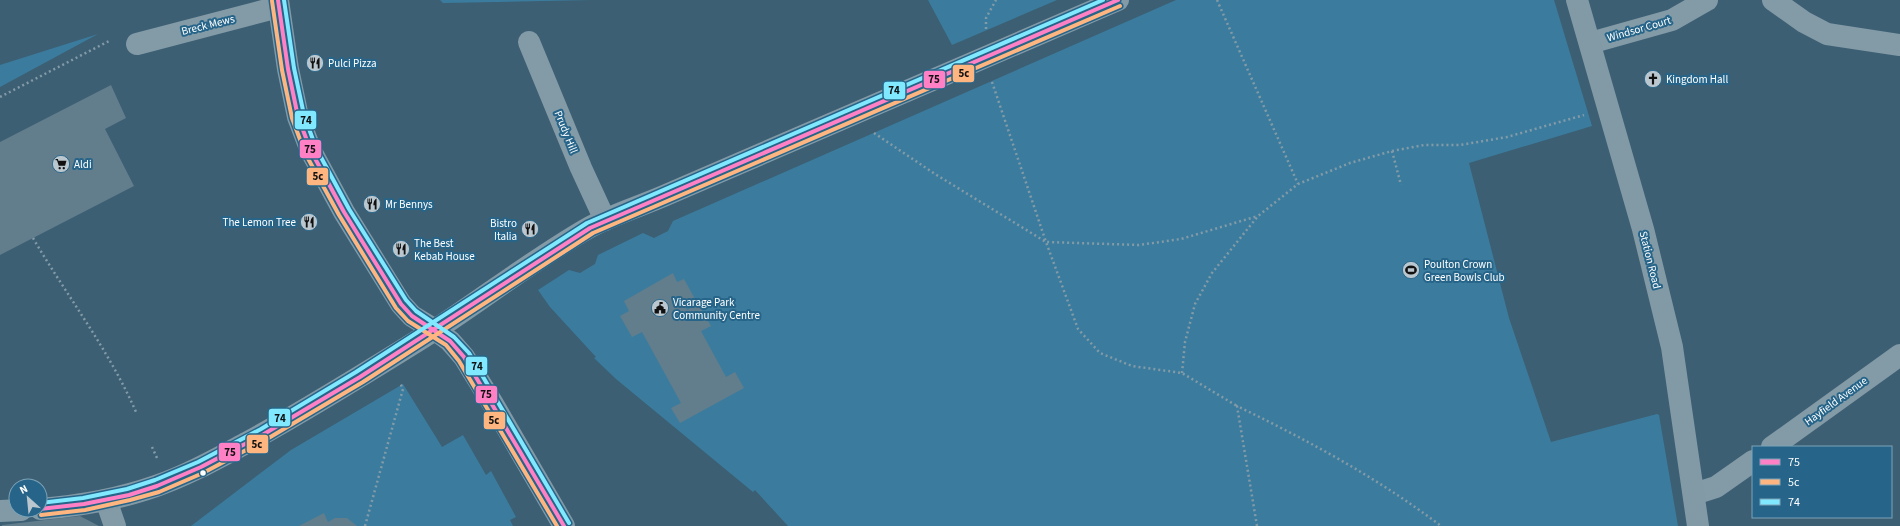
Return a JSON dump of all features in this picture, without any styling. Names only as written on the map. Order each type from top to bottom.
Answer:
[{"type":"main road","name":"Station Road","points":[[1577,0],[1643,229],[1672,347],[1698,526]]},
{"type":"main road","points":[[278,4],[288,69],[298,117],[312,151],[344,212],[401,304],[412,316],[450,341],[464,357],[564,526]]},
{"type":"main road","points":[[48,508],[66,507],[106,500],[155,486],[200,468],[281,424],[435,330]]},
{"type":"street","points":[[435,330],[517,274],[605,220],[1118,0]]},
{"type":"street","name":"Windsor Court","points":[[1590,43],[1672,20],[1707,0]]},
{"type":"street","points":[[1774,0],[1804,22],[1827,34],[1900,45]]},
{"type":"street","name":"Breck Mews","points":[[137,44],[278,4]]},
{"type":"street","name":"Prudy Hill","points":[[529,42],[581,168],[605,220]]},
{"type":"street","name":"Hayfield Avenue","points":[[1773,446],[1900,355]]},
{"type":"street","points":[[1694,494],[1716,487],[1752,462]]},
{"type":"street","points":[[106,500],[115,526]]},
{"type":"path","points":[[1217,0],[1298,184]]},
{"type":"path","points":[[0,97],[88,50],[116,38]]},
{"type":"path","points":[[984,58],[1046,242],[1078,329],[1100,353],[1132,366],[1182,373],[1237,406],[1280,427],[1385,487],[1440,526]]},
{"type":"path","points":[[1182,373],[1184,342],[1194,304],[1212,272],[1258,216],[1298,184],[1350,162],[1392,151],[1424,145],[1460,145],[1506,137],[1608,108]]},
{"type":"path","points":[[850,116],[935,174],[1046,242],[1139,246],[1180,239],[1258,216]]},
{"type":"path","points":[[1392,151],[1401,185]]},
{"type":"path","points":[[33,238],[54,274],[112,363],[136,412]]},
{"type":"path","points":[[365,526],[403,389],[386,360]]},
{"type":"path","points":[[1237,406],[1257,526]]},
{"type":"shaded area","points":[[440,0],[591,0],[443,3]]},
{"type":"shaded area","points":[[928,0],[1057,0],[952,45]]},
{"type":"shaded area","points":[[1176,0],[1554,0],[1592,126],[1469,163],[1509,318],[1551,442],[1657,414],[1659,415],[1678,526],[788,526],[755,490],[753,492],[616,379],[594,358],[596,357],[550,307],[538,290],[569,270],[580,273],[595,264],[598,255],[643,233],[654,238],[668,231],[673,221]]},
{"type":"shaded area","points":[[98,34],[0,87],[0,65]]},
{"type":"shaded area","points":[[403,384],[442,447],[463,435],[486,475],[491,471],[516,517],[510,520],[513,526],[191,526],[291,450]]},
{"type":"building","name":"Aldi","points":[[111,85],[126,118],[105,129],[134,186],[0,255],[0,142]]},
{"type":"building","points":[[673,273],[677,282],[684,279],[695,299],[685,305],[687,310],[698,304],[711,326],[701,331],[726,377],[735,372],[744,388],[680,423],[671,408],[681,403],[642,332],[632,337],[620,316],[629,311],[624,301]]},
{"type":"building","points":[[324,513],[328,522],[335,518],[347,518],[357,526],[299,526]]},
{"type":"building","points":[[80,516],[99,526],[2,526],[2,525]]},
{"type":"transit line","name":"75","points":[[278,0],[288,69],[298,117],[311,151],[344,212],[401,304],[412,316],[450,341],[464,357],[564,526]]},
{"type":"transit line","name":"74","points":[[284,0],[294,68],[304,115],[316,148],[349,209],[406,300],[416,311],[454,337],[469,353],[569,523]]},
{"type":"transit line","name":"74","points":[[48,502],[83,498],[127,489],[155,480],[198,462],[261,429],[356,372],[587,223],[1103,0]]},
{"type":"transit line","name":"75","points":[[48,508],[84,504],[129,495],[157,486],[201,467],[264,434],[360,377],[590,228],[1118,0]]},
{"type":"transit line","name":"5c","points":[[272,1],[282,70],[292,118],[305,153],[339,215],[396,308],[408,321],[446,345],[459,361],[557,526]]},
{"type":"transit line","name":"5c","points":[[48,514],[85,510],[130,500],[159,492],[203,473],[267,439],[363,382],[593,233],[1120,6]]},
{"type":"place","name":"Pulci Pizza","points":[[315,63]]},
{"type":"place","name":"Kingdom Hall","points":[[1653,79]]},
{"type":"place","name":"Aldi","points":[[61,164]]},
{"type":"place","name":"Mr Bennys","points":[[372,204]]},
{"type":"place","name":"The Lemon Tree","points":[[309,222]]},
{"type":"place","name":"Bistro Italia","points":[[530,229]]},
{"type":"place","name":"The Best Kebab House","points":[[401,249]]},
{"type":"place","name":"Poulton Crown Green Bowls Club","points":[[1411,270]]},
{"type":"place","name":"Vicarage Park Community Centre","points":[[660,308]]}]
